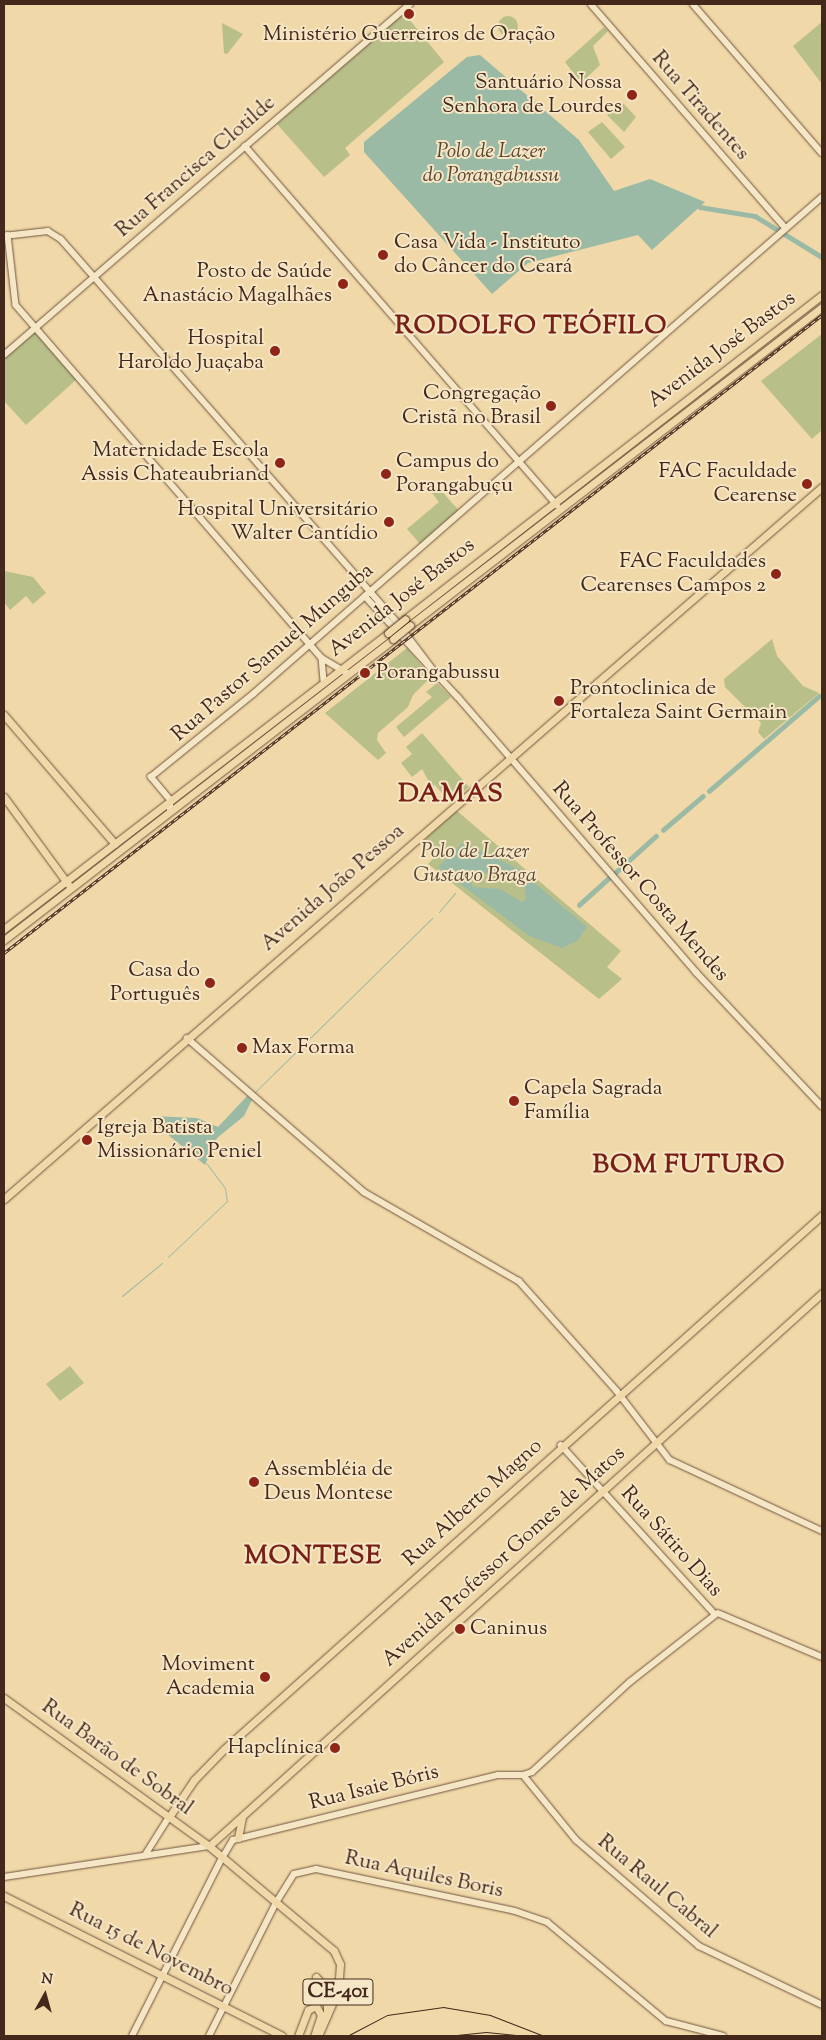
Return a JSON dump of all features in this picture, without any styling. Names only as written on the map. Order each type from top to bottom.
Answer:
[{"type":"main road","name":"Avenida José Bastos","points":[[408,622],[554,501],[822,295]]},
{"type":"main road","name":"Avenida José Bastos","points":[[4,929],[324,680],[390,636],[561,510],[822,307]]},
{"type":"main road","name":"Avenida João Pessoa","points":[[4,1199],[822,487]]},
{"type":"main road","name":"Avenida José Bastos","points":[[4,940],[349,674],[390,636]]},
{"type":"main road","points":[[4,715],[115,844]]},
{"type":"main road","points":[[4,797],[71,888]]},
{"type":"main road","name":"Rua Alberto Magno","points":[[145,1855],[194,1780],[224,1749],[561,1446],[822,1215]]},
{"type":"main road","name":"Avenida Professor Gomes de Matos","points":[[210,1846],[822,1292]]},
{"type":"main road","name":"Rua Barão de Sobral","points":[[4,1698],[210,1846],[222,1858],[331,1947],[341,1974],[335,2003],[323,2028]]},
{"type":"main road","name":"Rua Isaie Bóris","points":[[236,1839],[498,1775],[523,1775]]},
{"type":"main road","name":"Rua Raul Cabral","points":[[523,1775],[537,1784],[576,1840],[699,1946],[822,2005]]},
{"type":"main road","points":[[222,1858],[236,1839],[242,1818]]},
{"type":"main road","points":[[4,1876],[210,1846]]},
{"type":"main road","name":"Rua Aquiles Boris","points":[[277,1901],[294,1874],[316,1869],[547,1922],[666,2021],[724,2036]]},
{"type":"main road","name":"Rua 15 de Novembro","points":[[4,1896],[282,2036]]},
{"type":"main road","points":[[316,1977],[327,1990],[323,2028]]},
{"type":"main road","points":[[298,2036],[308,2010],[316,2006],[322,2014],[314,2036]]},
{"type":"main road","name":"CE-401","points":[[318,2036],[323,2028]]},
{"type":"street","name":"Rua Francisca Clotilde","points":[[4,355],[410,4]]},
{"type":"street","name":"Rua Tiradentes","points":[[592,4],[783,230]]},
{"type":"street","points":[[693,4],[822,154]]},
{"type":"street","points":[[246,146],[561,510]]},
{"type":"street","name":"Rua Pastor Samuel Munguba","points":[[170,800],[151,777],[310,644],[637,362],[822,197]]},
{"type":"street","name":"Rua Professor Costa Mendes","points":[[6,236],[48,231],[65,244],[367,595],[696,972],[822,1106]]},
{"type":"street","points":[[6,236],[11,285],[16,305],[322,658],[349,674]]},
{"type":"street","points":[[4,286],[11,285]]},
{"type":"street","points":[[322,658],[324,680]]},
{"type":"street","points":[[170,800],[170,812]]},
{"type":"street","points":[[187,1038],[364,1192],[385,1206],[513,1276],[620,1394],[654,1444],[675,1464],[822,1531]]},
{"type":"street","name":"Rua Sátiro Dias","points":[[561,1446],[716,1614]]},
{"type":"street","points":[[523,1775],[532,1772],[630,1682],[716,1614],[822,1657]]},
{"type":"street","points":[[132,2036],[222,1858]]},
{"type":"street","points":[[209,2036],[277,1901]]},
{"type":"green space","points":[[404,13],[444,62],[345,148],[350,155],[324,177],[277,124]]},
{"type":"green space","points":[[508,16],[515,19],[518,26],[515,33],[508,36],[501,33],[498,26],[501,19]]},
{"type":"green space","points":[[822,22],[822,84],[793,46]]},
{"type":"green space","points":[[222,23],[243,34],[227,54],[224,53]]},
{"type":"green space","points":[[604,27],[608,31],[593,46],[600,65],[581,83],[565,62]]},
{"type":"green space","points":[[623,103],[636,117],[624,132],[607,115]]},
{"type":"green space","points":[[602,122],[625,147],[611,159],[588,132]]},
{"type":"green space","points":[[36,331],[77,379],[26,425],[4,401],[4,359]]},
{"type":"green space","points":[[822,334],[822,430],[812,439],[761,381]]},
{"type":"green space","points":[[439,488],[460,512],[421,545],[407,529],[439,502],[432,493]]},
{"type":"green space","points":[[4,571],[33,577],[46,593],[33,604],[26,596],[10,610],[4,602]]},
{"type":"green space","points":[[772,639],[777,656],[803,686],[819,693],[764,739],[758,732],[761,723],[725,687],[724,679]]},
{"type":"green space","points":[[407,648],[431,677],[413,695],[408,707],[378,733],[377,740],[386,753],[378,760],[325,713]]},
{"type":"green space","points":[[437,683],[451,697],[404,737],[396,727],[432,697],[426,692]]},
{"type":"green space","points":[[422,733],[469,787],[450,802],[435,785],[432,787],[422,769],[412,777],[401,763],[412,754],[406,747]]},
{"type":"green space","name":"Polo de Lazer Gustavo Braga","points":[[456,810],[621,951],[607,967],[622,979],[599,999],[428,864],[439,852],[425,839]]},
{"type":"green space","points":[[70,1366],[84,1383],[60,1401],[46,1384]]},
{"type":"shaded area","name":"Polo de Lazer do Porangabussu","points":[[480,55],[579,140],[614,191],[650,179],[705,202],[652,250],[638,235],[528,263],[492,294],[364,152],[364,142],[467,57]]},
{"type":"shaded area","points":[[463,842],[518,869],[587,927],[577,941],[562,948],[529,936],[438,867]],"holes":[[[478,871],[504,879],[523,879],[526,898],[522,902],[500,889],[473,887],[469,879]]]},
{"type":"shaded area","points":[[247,1096],[252,1100],[244,1116],[217,1138],[205,1165],[150,1120],[151,1116],[197,1118],[218,1127]]},
{"type":"waterway","points":[[700,207],[755,216],[822,257]]},
{"type":"waterway","points":[[709,791],[819,696]]},
{"type":"waterway","points":[[663,830],[703,796]]},
{"type":"waterway","points":[[615,873],[656,836]]},
{"type":"waterway","points":[[579,905],[610,877]]},
{"type":"waterway","points":[[439,912],[455,893]]},
{"type":"waterway","points":[[254,1093],[432,918]]},
{"type":"waterway","points":[[168,1257],[227,1201],[225,1188],[206,1163]]},
{"type":"waterway","points":[[122,1296],[162,1263]]},
{"type":"tram line","points":[[347,2036],[387,2015],[443,2007],[490,2015],[544,2036]]},
{"type":"tram line","points":[[447,2036],[486,2032],[526,2036]]},
{"type":"railway","points":[[4,953],[822,315]]},
{"type":"place","name":"Ministério Guerreiros de Oração","points":[[409,14]]},
{"type":"place","name":"Santuário Nossa Senhora de Lourdes","points":[[632,95]]},
{"type":"place","name":"Casa Vida - Instituto do Câncer do Ceará","points":[[383,255]]},
{"type":"place","name":"Posto de Saúde Anastácio Magalhães","points":[[343,284]]},
{"type":"place","name":"Hospital Haroldo Juaçaba","points":[[275,351]]},
{"type":"place","name":"Congregação Cristã no Brasil","points":[[551,406]]},
{"type":"place","name":"Maternidade Escola Assis Chateaubriand","points":[[280,463]]},
{"type":"place","name":"Campus do Porangabuçu","points":[[386,474]]},
{"type":"place","name":"FAC Faculdade Cearense","points":[[807,484]]},
{"type":"place","name":"Hospital Universitário Walter Cantídio","points":[[389,522]]},
{"type":"place","name":"FAC Faculdades Cearenses Campos 2","points":[[776,574]]},
{"type":"place","name":"Porangabussu","points":[[365,673]]},
{"type":"place","name":"Prontoclinica de Fortaleza Saint Germain","points":[[559,701]]},
{"type":"place","name":"Casa do Português","points":[[210,983]]},
{"type":"place","name":"Max Forma","points":[[242,1048]]},
{"type":"place","name":"Capela Sagrada Família","points":[[514,1101]]},
{"type":"place","name":"Igreja Batista Missionário Peniel","points":[[87,1140]]},
{"type":"place","name":"Assembléia de Deus Montese","points":[[254,1482]]},
{"type":"place","name":"Caninus","points":[[460,1629]]},
{"type":"place","name":"Moviment Academia","points":[[265,1677]]},
{"type":"place","name":"Hapclínica","points":[[335,1748]]},
{"type":"district","name":"RODOLFO TEÓFILO","points":[[531,327]]},
{"type":"district","name":"DAMAS","points":[[451,795]]},
{"type":"district","name":"BOM FUTURO","points":[[689,1166]]},
{"type":"district","name":"MONTESE","points":[[313,1557]]}]
